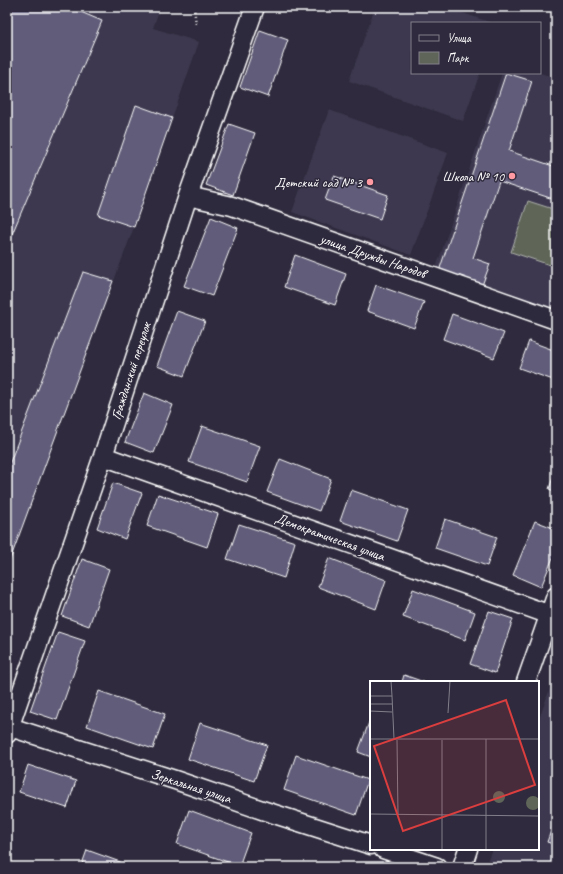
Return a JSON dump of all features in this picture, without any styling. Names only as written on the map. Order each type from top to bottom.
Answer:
[{"type":"street","name":"Гражданский переулок","points":[[8,731],[104,456],[188,196],[255,7]]},
{"type":"street","name":"улица Дружбы Народов","points":[[188,196],[232,206],[556,320]]},
{"type":"street","name":"Демократическая улица","points":[[104,456],[552,616]]},
{"type":"street","points":[[526,681],[552,616],[556,596]]},
{"type":"street","name":"Зеркальная улица","points":[[8,731],[175,780],[370,845]]},
{"type":"street","points":[[386,850],[437,867]]},
{"type":"street","points":[[462,867],[468,850]]},
{"type":"path","points":[[194,7],[196,25]]},
{"type":"shaded area","points":[[7,7],[159,7],[160,8],[153,28],[199,42],[134,227],[7,568]]},
{"type":"shaded area","points":[[375,7],[445,7],[489,22],[411,22],[411,74],[480,74],[463,121],[349,81]]},
{"type":"shaded area","name":"Школа № 10","points":[[541,73],[556,78],[556,316],[434,274],[502,74]]},
{"type":"shaded area","name":"Детский сад № 3","points":[[329,110],[448,153],[411,255],[292,212]]},
{"type":"shaded area","points":[[556,672],[556,867],[485,867],[492,850],[539,850],[539,719]]},
{"type":"green space","points":[[528,201],[556,210],[556,267],[511,252]]},
{"type":"building","points":[[7,7],[69,7],[102,21],[7,246]]},
{"type":"building","points":[[260,30],[288,40],[268,97],[240,87]]},
{"type":"building","points":[[506,74],[532,81],[509,151],[556,167],[556,200],[499,181],[473,258],[490,264],[481,288],[438,274]]},
{"type":"building","points":[[136,105],[172,118],[134,227],[98,215]]},
{"type":"building","points":[[229,124],[255,133],[233,195],[206,185]]},
{"type":"building","points":[[334,176],[388,195],[380,219],[325,200]]},
{"type":"building","points":[[211,217],[238,228],[212,296],[184,286]]},
{"type":"building","points":[[295,255],[346,274],[335,305],[284,287]]},
{"type":"building","points":[[83,272],[113,281],[7,568],[7,470]]},
{"type":"building","points":[[376,285],[424,302],[414,328],[367,311]]},
{"type":"building","points":[[177,311],[205,321],[184,376],[157,366]]},
{"type":"building","points":[[452,314],[504,333],[494,358],[443,339]]},
{"type":"building","points":[[529,341],[556,351],[556,381],[519,368]]},
{"type":"building","points":[[144,393],[173,405],[154,453],[125,442]]},
{"type":"building","points":[[202,426],[260,446],[247,482],[189,462]]},
{"type":"building","points":[[280,459],[331,479],[319,511],[267,492]]},
{"type":"building","points":[[556,469],[556,492],[549,489]]},
{"type":"building","points":[[113,483],[142,493],[125,539],[97,528]]},
{"type":"building","points":[[351,490],[408,510],[397,541],[340,521]]},
{"type":"building","points":[[158,494],[218,514],[207,547],[147,526]]},
{"type":"building","points":[[445,519],[497,537],[487,566],[435,548]]},
{"type":"building","points":[[535,521],[556,529],[556,550],[541,587],[513,575]]},
{"type":"building","points":[[239,524],[295,542],[284,578],[227,559]]},
{"type":"building","points":[[329,558],[386,580],[376,609],[318,587]]},
{"type":"building","points":[[82,559],[109,569],[89,626],[62,616]]},
{"type":"building","points":[[413,589],[475,612],[465,640],[403,617]]},
{"type":"building","points":[[489,611],[513,619],[495,673],[470,664]]},
{"type":"building","points":[[58,632],[85,641],[57,720],[30,711]]},
{"type":"building","points":[[404,675],[421,681],[402,681]]},
{"type":"building","points":[[99,691],[165,714],[153,749],[87,726]]},
{"type":"building","points":[[370,720],[370,757],[358,752]]},
{"type":"building","points":[[200,723],[267,745],[254,781],[188,759]]},
{"type":"building","points":[[296,755],[368,780],[356,815],[284,790]]},
{"type":"building","points":[[28,765],[76,781],[67,808],[19,792]]},
{"type":"building","points":[[189,810],[251,833],[239,866],[177,844]]},
{"type":"building","points":[[556,817],[556,845],[547,842]]},
{"type":"building","points":[[87,850],[134,867],[81,867]]},
{"type":"place","name":"Школа № 10","points":[[512,176]]},
{"type":"place","name":"Детский сад № 3","points":[[370,182]]}]
